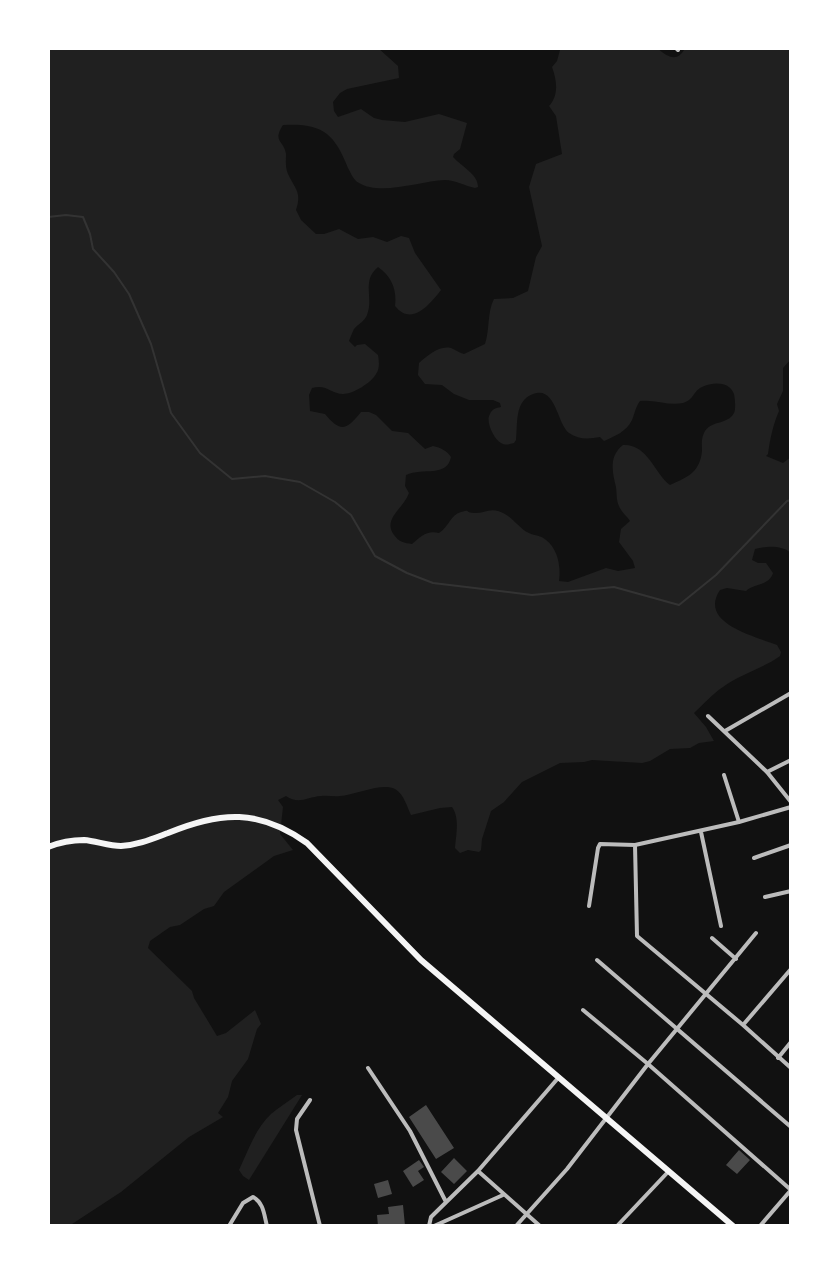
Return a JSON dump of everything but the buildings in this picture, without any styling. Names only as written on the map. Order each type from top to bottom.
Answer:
[{"type":"main road","points":[[48,847],[82,840],[119,846],[148,842],[212,819],[241,816],[269,821],[289,830],[307,843],[421,960],[733,1226]]},
{"type":"street","points":[[725,731],[791,693]]},
{"type":"street","points":[[589,906],[599,845],[635,845],[701,832],[791,804],[767,772],[708,716]]},
{"type":"street","points":[[767,772],[791,760]]},
{"type":"street","points":[[724,775],[739,822]]},
{"type":"street","points":[[701,832],[721,926]]},
{"type":"street","points":[[635,845],[637,936],[791,1068]]},
{"type":"street","points":[[754,858],[791,845]]},
{"type":"street","points":[[765,897],[791,891]]},
{"type":"street","points":[[516,1226],[567,1169],[648,1064],[756,933]]},
{"type":"street","points":[[712,938],[736,959]]},
{"type":"street","points":[[597,960],[791,1127]]},
{"type":"street","points":[[743,1025],[791,969]]},
{"type":"street","points":[[583,1010],[791,1190],[760,1226]]},
{"type":"street","points":[[778,1058],[791,1042]]},
{"type":"street","points":[[368,1068],[410,1131],[446,1202]]},
{"type":"street","points":[[503,1195],[432,1226],[431,1217],[478,1171],[559,1077]]},
{"type":"street","points":[[310,1100],[297,1119],[296,1130],[320,1226]]},
{"type":"street","points":[[478,1171],[540,1226]]},
{"type":"street","points":[[617,1226],[668,1172]]},
{"type":"street","points":[[229,1226],[243,1203],[253,1197],[262,1206],[267,1226]]},
{"type":"shaded area","points":[[48,48],[378,48],[398,66],[399,78],[340,93],[333,102],[338,117],[361,109],[382,120],[405,122],[439,114],[467,123],[460,149],[453,157],[475,178],[478,187],[475,188],[445,180],[389,188],[368,187],[354,178],[337,146],[324,132],[307,126],[283,125],[279,138],[285,149],[287,171],[298,195],[296,210],[301,220],[316,234],[339,229],[358,239],[373,237],[387,242],[401,236],[409,238],[415,253],[441,290],[420,311],[414,314],[401,312],[395,306],[392,284],[378,267],[370,278],[367,315],[354,329],[349,341],[355,347],[365,344],[378,355],[377,372],[366,384],[347,394],[321,387],[312,388],[310,411],[325,414],[343,427],[361,412],[369,412],[392,431],[408,433],[425,449],[433,446],[451,457],[445,468],[406,475],[405,486],[409,493],[391,524],[394,535],[400,541],[412,544],[428,533],[439,533],[461,512],[498,511],[525,531],[542,537],[550,544],[558,559],[559,581],[568,582],[606,568],[618,571],[635,568],[619,542],[621,529],[630,521],[620,508],[613,475],[615,454],[619,449],[623,445],[639,449],[670,485],[682,479],[699,464],[702,438],[707,429],[734,413],[732,390],[725,385],[711,384],[699,389],[683,403],[640,401],[627,428],[604,441],[600,437],[584,438],[569,433],[547,395],[533,394],[520,407],[516,440],[506,445],[496,438],[489,421],[492,411],[501,407],[500,403],[469,400],[442,385],[425,384],[418,375],[419,363],[442,348],[464,354],[485,344],[494,299],[513,298],[528,291],[536,257],[542,246],[529,187],[536,164],[562,154],[556,116],[549,106],[556,88],[552,67],[560,50],[657,48],[676,57],[685,48],[791,48],[791,359],[783,368],[783,391],[777,404],[779,411],[766,456],[783,463],[791,457],[791,553],[774,547],[755,549],[752,560],[766,563],[773,573],[771,577],[746,591],[720,590],[715,601],[716,611],[722,620],[777,645],[780,656],[730,682],[694,713],[714,741],[690,748],[670,749],[642,763],[592,760],[560,763],[522,782],[491,811],[479,852],[468,850],[460,853],[455,848],[457,821],[452,807],[411,815],[401,794],[390,787],[340,796],[299,800],[286,796],[278,800],[283,807],[280,834],[293,850],[274,856],[224,892],[214,906],[180,925],[170,927],[150,941],[148,948],[192,991],[217,1036],[226,1033],[255,1010],[261,1024],[248,1059],[232,1081],[228,1097],[218,1113],[223,1117],[189,1137],[121,1192],[69,1226],[48,1226]]},
{"type":"shaded area","points":[[297,1095],[302,1095],[249,1180],[239,1170],[256,1133],[271,1114]]},
{"type":"waterway","points":[[48,217],[83,217],[93,249],[129,294],[151,344],[171,413],[200,453],[232,479],[265,476],[300,482],[351,515],[375,556],[433,583],[532,595],[614,587],[679,605],[716,575],[791,500]]}]
